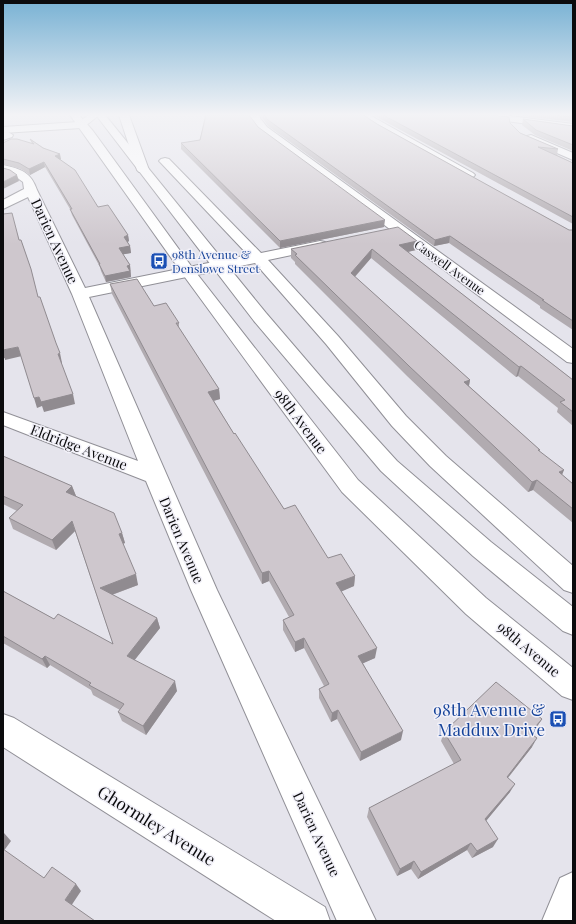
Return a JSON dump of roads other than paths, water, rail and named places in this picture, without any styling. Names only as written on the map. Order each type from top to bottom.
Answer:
[{"type":"main road","name":"98th Avenue","points":[[107,158],[189,273],[350,486],[476,606],[573,686]]},
{"type":"main road","points":[[134,158],[221,266],[260,317],[388,466],[482,549],[573,623]]},
{"type":"main road","points":[[139,158],[143,170]]},
{"type":"main road","name":"Caswell Avenue","points":[[302,158],[398,230],[470,280],[573,358]]},
{"type":"main road","points":[[439,158],[477,179]]},
{"type":"main road","points":[[165,161],[259,258],[332,340],[399,422],[438,461],[573,582]]},
{"type":"main road","name":"Darien Avenue","points":[[3,168],[16,172],[28,180],[31,190],[80,294],[204,590],[357,921]]},
{"type":"main road","points":[[3,205],[31,190]]},
{"type":"main road","points":[[383,233],[398,230]]},
{"type":"main road","points":[[80,294],[189,273],[330,243]]},
{"type":"main road","name":"Eldridge Avenue","points":[[3,418],[155,476]]},
{"type":"main road","name":"Ghormley Avenue","points":[[3,729],[311,921]]},
{"type":"main road","points":[[561,921],[573,891]]},
{"type":"place","name":"98th Avenue & Denslowe Street","points":[[159,261]]},
{"type":"place","name":"98th Avenue & Maddux Drive","points":[[558,719]]}]
